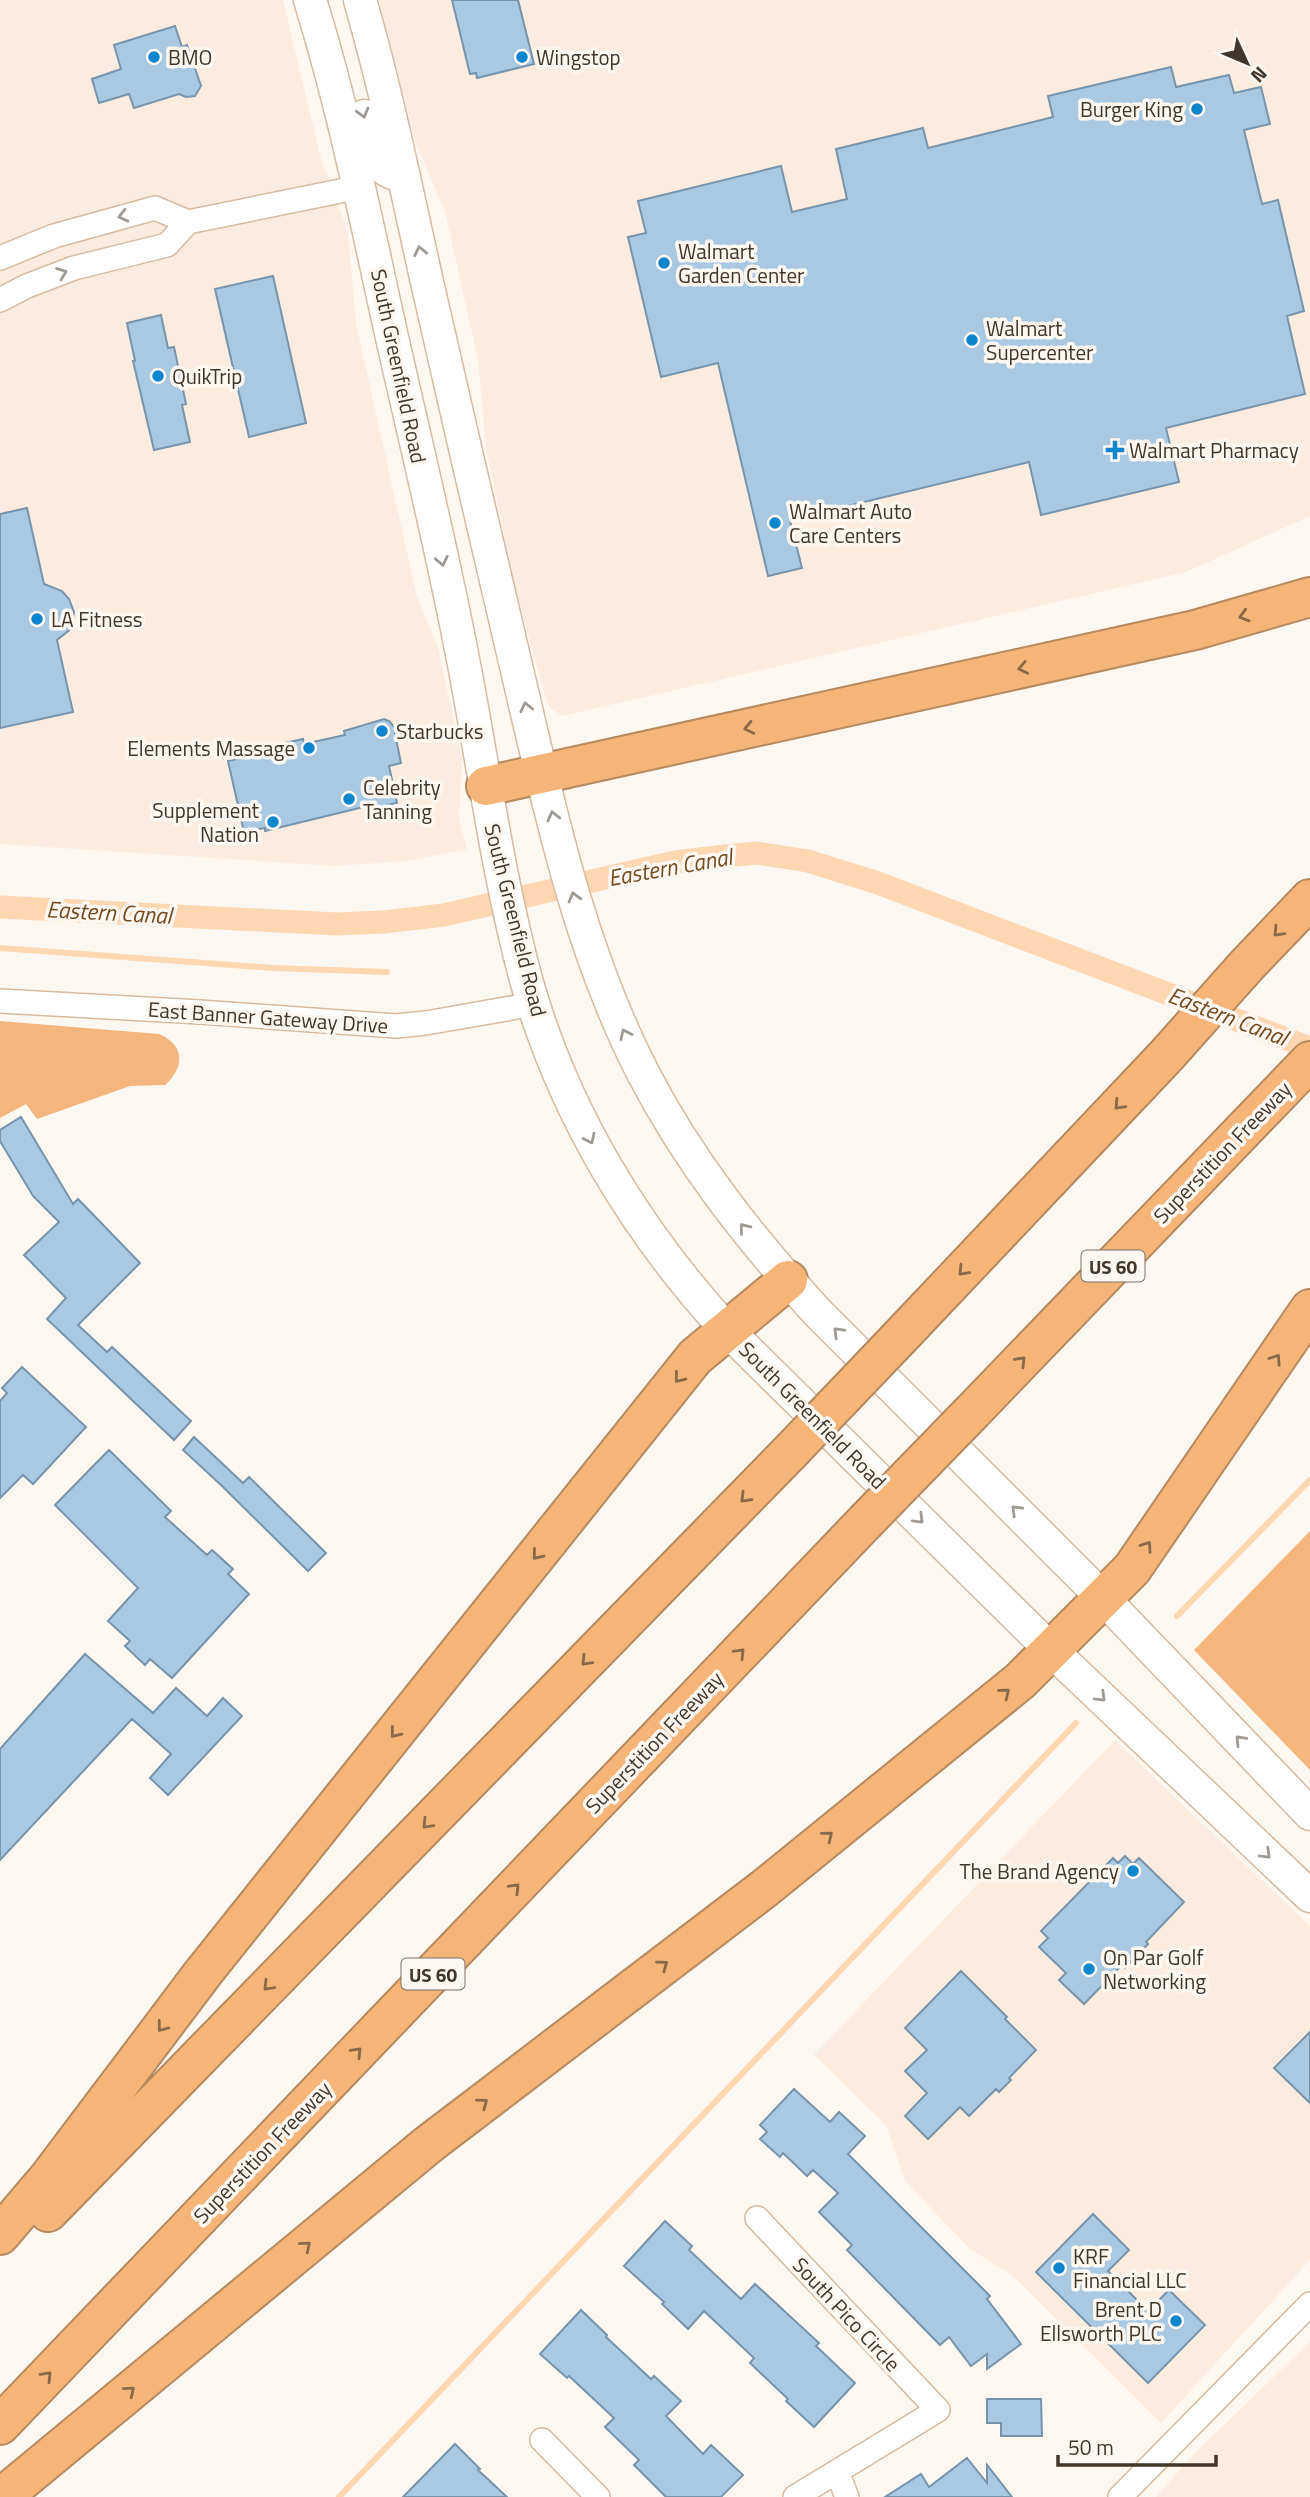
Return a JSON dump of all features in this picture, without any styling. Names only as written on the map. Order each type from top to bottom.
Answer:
[{"type":"highway","points":[[486,786],[1195,630],[1310,597]]},
{"type":"highway","points":[[0,2261],[793,1449],[1166,1056],[1310,899]]},
{"type":"highway","name":"Superstition Freeway","points":[[0,2425],[1310,1061]]},
{"type":"highway","points":[[0,2235],[50,2176],[203,1973],[695,1357],[788,1280]]},
{"type":"highway","points":[[2,2497],[429,2144],[765,1888],[1020,1681],[1132,1569],[1310,1309]]},
{"type":"main road","name":"South Greenfield Road","points":[[310,0],[360,187],[460,646],[502,874],[519,946],[534,1004],[561,1077],[595,1149],[659,1249],[727,1330],[1051,1650],[1310,1896]]},
{"type":"main road","points":[[332,0],[374,153],[385,171],[404,176]]},
{"type":"main road","points":[[360,0],[388,100],[469,467],[564,859],[584,934],[643,1073],[672,1124],[732,1213],[788,1280],[1103,1598],[1310,1814]]},
{"type":"main road","points":[[360,187],[379,198],[391,215],[426,371],[436,403],[469,467]]},
{"type":"street","points":[[0,258],[54,236],[155,208],[188,222],[360,187]]},
{"type":"street","points":[[0,300],[27,286],[74,268],[167,245],[188,222]]},
{"type":"street","name":"East Banner Gateway Drive","points":[[0,1001],[397,1026],[534,1004]]},
{"type":"street","name":"South Pico Circle","points":[[757,2218],[938,2410],[837,2472]]},
{"type":"street","points":[[1121,2497],[1310,2304]]},
{"type":"street","points":[[542,2440],[598,2497]]},
{"type":"street","points":[[794,2497],[837,2472],[847,2497]]},
{"type":"shaded area","points":[[0,0],[283,0],[321,159],[348,232],[356,323],[417,597],[438,647],[462,759],[459,818],[467,849],[407,861],[334,866],[0,844]]},
{"type":"shaded area","points":[[379,0],[1310,0],[1310,516],[1186,572],[562,716],[549,707],[515,587],[486,447],[478,360],[445,211],[416,144]]},
{"type":"shaded area","points":[[0,1021],[159,1034],[178,1050],[179,1064],[165,1085],[130,1086],[37,1119],[26,1104],[0,1118]]},
{"type":"shaded area","points":[[1310,1531],[1310,1770],[1194,1650]]},
{"type":"shaded area","points":[[1115,1740],[1310,1926],[1310,2260],[1161,2423],[1013,2276],[970,2249],[905,2181],[886,2125],[814,2055]]},
{"type":"shaded area","points":[[1310,2342],[1310,2497],[1156,2497],[1197,2451]]},
{"type":"building","points":[[452,0],[518,0],[534,64],[477,78],[476,73],[470,74]]},
{"type":"building","name":"BMO","points":[[175,26],[182,47],[187,45],[201,86],[195,96],[186,97],[179,94],[134,108],[129,94],[99,103],[92,79],[121,69],[114,45]]},
{"type":"building","name":"Walmart Supercenter","points":[[1171,67],[1176,87],[1229,75],[1234,93],[1261,87],[1270,124],[1244,130],[1262,204],[1278,200],[1304,311],[1287,316],[1305,394],[1166,428],[1179,482],[1041,515],[1029,462],[790,520],[802,568],[768,576],[718,363],[661,377],[628,237],[646,233],[638,201],[781,166],[792,212],[847,199],[836,149],[923,128],[928,148],[1053,117],[1048,96]]},
{"type":"building","name":"QuikTrip","points":[[273,276],[306,423],[249,437],[215,289]]},
{"type":"building","name":"QuikTrip","points":[[161,315],[168,348],[174,347],[186,404],[182,405],[190,442],[154,450],[127,323]]},
{"type":"building","name":"LA Fitness","points":[[27,508],[44,584],[62,591],[69,599],[74,612],[71,629],[57,640],[73,712],[0,728],[0,514]]},
{"type":"building","points":[[384,719],[396,729],[401,763],[389,766],[397,803],[377,807],[376,804],[265,831],[265,828],[244,832],[228,761],[250,756],[249,751],[303,739],[304,744],[345,735],[344,731]]},
{"type":"building","points":[[21,1117],[73,1204],[78,1199],[140,1263],[78,1325],[107,1352],[112,1347],[191,1421],[174,1440],[47,1319],[66,1298],[24,1255],[59,1222],[33,1196],[0,1141],[0,1130]]},
{"type":"building","points":[[22,1367],[86,1427],[33,1484],[23,1475],[0,1498],[0,1401],[7,1393],[2,1388]]},
{"type":"building","points":[[194,1437],[243,1483],[249,1477],[326,1553],[308,1571],[183,1450]]},
{"type":"building","points":[[109,1450],[171,1511],[165,1517],[207,1555],[212,1550],[233,1569],[228,1574],[249,1594],[172,1678],[150,1659],[145,1665],[125,1646],[130,1641],[108,1621],[138,1588],[55,1505]]},
{"type":"building","points":[[85,1654],[153,1713],[176,1688],[207,1716],[223,1698],[242,1716],[168,1795],[150,1778],[171,1754],[132,1719],[0,1860],[0,1749]]},
{"type":"building","points":[[1125,1856],[1133,1864],[1139,1858],[1184,1902],[1125,1968],[1122,1965],[1084,2004],[1059,1980],[1066,1973],[1039,1947],[1048,1938],[1041,1931],[1113,1858],[1118,1863]]},
{"type":"building","points":[[961,1971],[1036,2050],[999,2092],[996,2089],[969,2116],[960,2107],[928,2139],[905,2116],[927,2093],[905,2071],[927,2050],[905,2028]]},
{"type":"building","points":[[1310,2032],[1310,2103],[1274,2068]]},
{"type":"building","points":[[794,2089],[830,2122],[839,2112],[865,2136],[848,2154],[990,2296],[987,2299],[1021,2344],[987,2369],[987,2354],[971,2366],[949,2337],[940,2345],[847,2250],[852,2245],[819,2212],[838,2193],[813,2170],[807,2176],[783,2153],[780,2157],[760,2139],[767,2132],[760,2125]]},
{"type":"building","points":[[1093,2214],[1129,2250],[1108,2271],[1148,2311],[1169,2290],[1205,2325],[1148,2383],[1036,2272]]},
{"type":"building","points":[[665,2221],[692,2246],[689,2250],[741,2299],[755,2284],[819,2343],[816,2346],[855,2383],[814,2427],[750,2363],[754,2358],[704,2311],[688,2329],[662,2304],[664,2302],[624,2266]]},
{"type":"building","points":[[581,2310],[651,2379],[654,2376],[681,2401],[666,2416],[703,2454],[711,2445],[743,2475],[721,2497],[666,2497],[634,2465],[639,2460],[605,2427],[614,2418],[569,2376],[567,2378],[540,2354]]},
{"type":"building","points":[[987,2399],[1041,2399],[1042,2436],[1001,2436],[1001,2423],[987,2423]]},
{"type":"building","points":[[455,2444],[507,2497],[403,2497]]},
{"type":"building","points":[[967,2458],[987,2483],[987,2465],[1012,2497],[885,2497],[921,2474],[929,2487]]},
{"type":"waterway","name":"Eastern Canal","points":[[0,907],[337,924],[384,922],[444,915],[675,862],[757,853],[808,861],[878,883],[1310,1048]]},
{"type":"waterway","points":[[0,948],[274,968],[387,972]]},
{"type":"waterway","points":[[1177,1616],[1310,1480]]},
{"type":"waterway","points":[[339,2497],[1076,1723]]},
{"type":"place","name":"BMO","points":[[154,57]]},
{"type":"place","name":"Wingstop","points":[[522,57]]},
{"type":"place","name":"Burger King","points":[[1197,109]]},
{"type":"place","name":"Walmart Garden Center","points":[[664,263]]},
{"type":"place","name":"Walmart Supercenter","points":[[972,340]]},
{"type":"place","name":"QuikTrip","points":[[158,376]]},
{"type":"place","name":"Walmart Pharmacy","points":[[1115,450]]},
{"type":"place","name":"Walmart Auto Care Centers","points":[[775,523]]},
{"type":"place","name":"LA Fitness","points":[[37,619]]},
{"type":"place","name":"Starbucks","points":[[382,731]]},
{"type":"place","name":"Elements Massage","points":[[309,748]]},
{"type":"place","name":"Celebrity Tanning","points":[[349,799]]},
{"type":"place","name":"Supplement Nation","points":[[273,822]]},
{"type":"place","name":"The Brand Agency","points":[[1133,1871]]},
{"type":"place","name":"On Par Golf Networking","points":[[1089,1969]]},
{"type":"place","name":"KRF Financial LLC","points":[[1059,2268]]},
{"type":"place","name":"Brent D Ellsworth PLC","points":[[1176,2321]]}]
